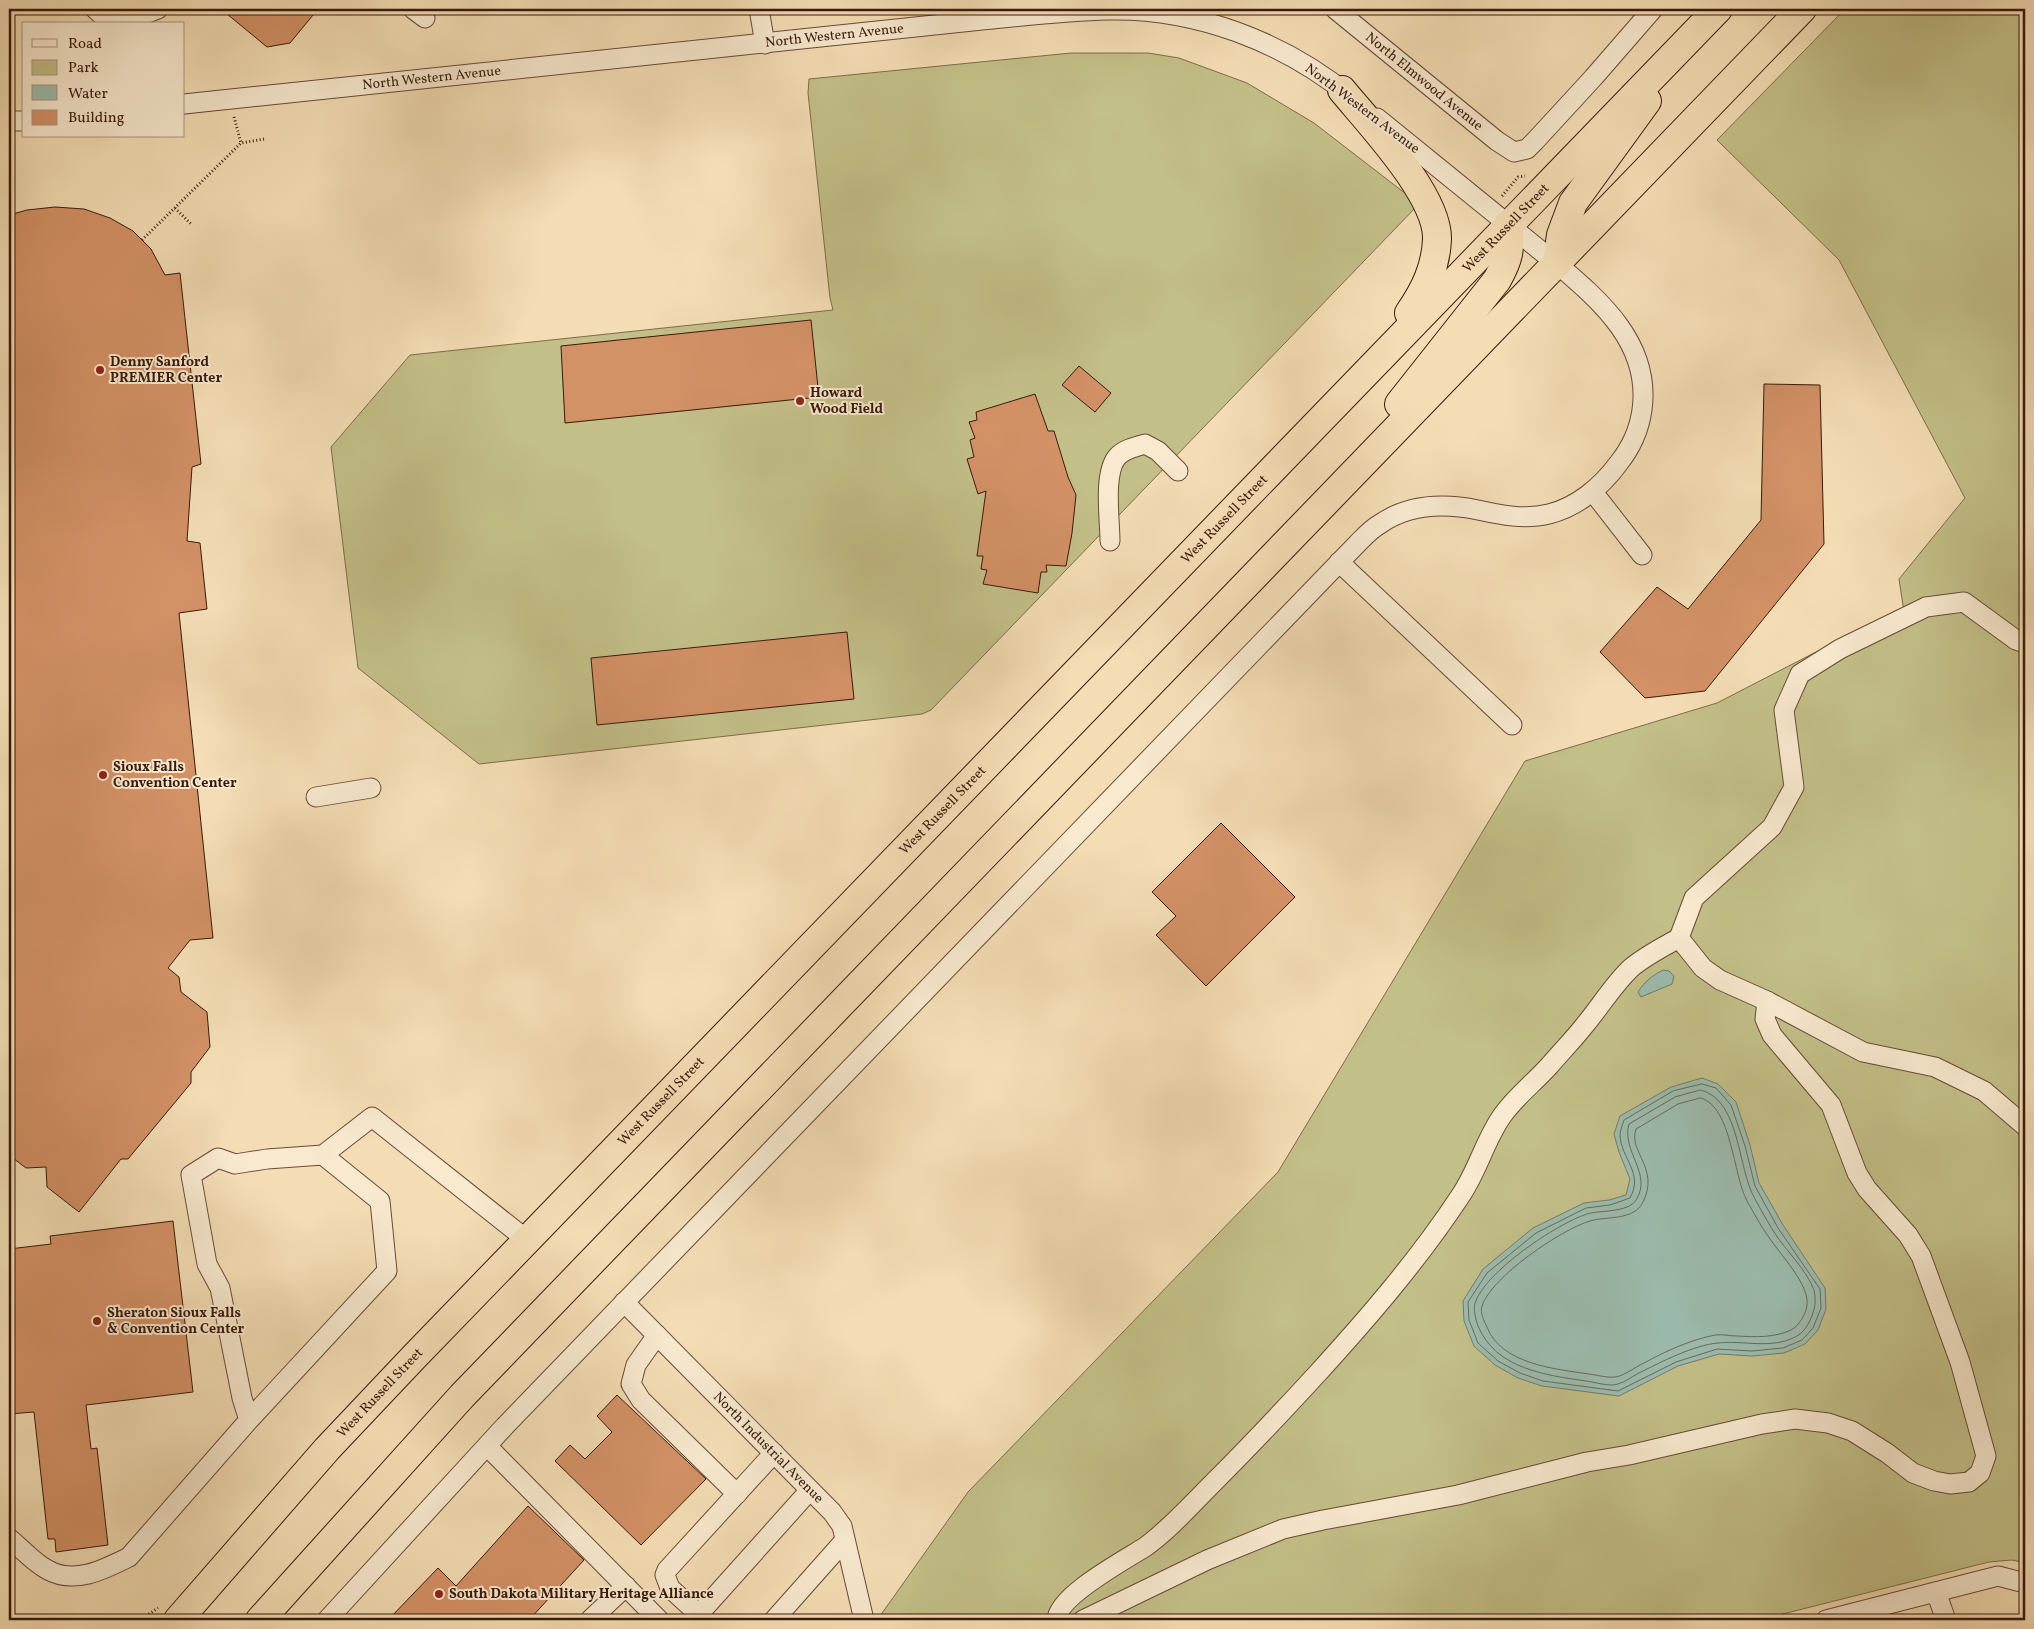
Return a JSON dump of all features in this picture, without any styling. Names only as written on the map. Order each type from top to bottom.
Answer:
[{"type":"highway","points":[[260,1620],[462,1396],[1802,9]]},
{"type":"highway","points":[[1557,264],[1561,235],[1574,203],[1712,15]]},
{"type":"highway","name":"West Russell Street","points":[[178,1620],[326,1450],[1712,15]]},
{"type":"highway","points":[[1341,398],[1389,339],[1421,295],[1430,277],[1435,259],[1437,238],[1428,204],[1411,175],[1342,90]]},
{"type":"highway","points":[[1328,500],[1378,432],[1497,280],[1507,262],[1510,249],[1508,225]]},
{"type":"highway","points":[[163,1620],[211,1582]]},
{"type":"street","points":[[95,9],[110,22]]},
{"type":"street","points":[[124,22],[158,9]]},
{"type":"street","points":[[759,9],[764,44]]},
{"type":"street","name":"North Elmwood Avenue","points":[[1334,9],[1497,141],[1514,152],[1527,149],[1535,141],[1594,78],[1653,9]]},
{"type":"street","name":"North Western Avenue","points":[[185,104],[764,44],[982,14],[1109,10],[1142,11],[1178,16],[1244,34],[1309,66],[1342,90],[1557,264]]},
{"type":"street","points":[[9,122],[22,120]]},
{"type":"street","points":[[327,1620],[487,1446],[624,1302],[1339,562],[1379,524],[1403,512],[1425,506],[1449,506],[1502,516],[1527,517],[1548,514],[1564,508],[1593,492],[1611,474],[1626,454],[1639,428],[1644,396],[1642,371],[1631,345],[1616,321],[1581,285],[1557,264]]},
{"type":"street","points":[[1110,541],[1109,475],[1117,458],[1129,449],[1145,444],[1158,451],[1178,470]]},
{"type":"street","points":[[1593,492],[1642,555]]},
{"type":"street","points":[[1339,562],[1512,725]]},
{"type":"street","points":[[1057,1620],[1057,1614],[1063,1606],[1102,1572],[1146,1546],[1171,1526],[1269,1426],[1356,1331],[1426,1243],[1461,1195],[1476,1170],[1500,1118],[1512,1102],[1540,1076],[1632,968],[1679,938],[1694,898],[1772,827],[1794,787],[1784,710],[1800,674],[1840,649],[1926,607],[1964,602],[2016,640],[2025,643]]},
{"type":"street","points":[[316,797],[371,788]]},
{"type":"street","points":[[1679,938],[1703,968],[1720,980],[1766,1001],[1863,1052],[1935,1067],[1984,1091],[2025,1126]]},
{"type":"street","points":[[1082,1620],[1206,1560],[1283,1529],[1458,1494],[1587,1462],[1629,1455],[1762,1424],[1795,1419],[1828,1423],[1852,1431],[1887,1453],[1913,1473],[1934,1481],[1950,1484],[1969,1482],[1980,1473],[1986,1456],[1960,1362],[1921,1256],[1908,1235],[1867,1189],[1857,1173],[1831,1105],[1772,1035],[1765,1019],[1766,1001]]},
{"type":"street","points":[[249,1420],[242,1398],[220,1288],[207,1264],[191,1175],[218,1158],[235,1164],[267,1159],[323,1155],[372,1117],[527,1240]]},
{"type":"street","points":[[9,1538],[48,1570],[65,1576],[90,1574],[129,1556],[249,1420],[387,1271],[380,1201],[323,1155]]},
{"type":"street","name":"North Industrial Avenue","points":[[624,1302],[832,1512],[842,1526],[864,1620]]},
{"type":"street","points":[[657,1335],[636,1365],[630,1384],[641,1400],[737,1494]]},
{"type":"street","points":[[487,1446],[659,1620]]},
{"type":"street","points":[[774,1453],[667,1570],[665,1575],[670,1588],[702,1617],[810,1490]]},
{"type":"street","points":[[774,1620],[845,1540]]},
{"type":"street","points":[[1826,1620],[1998,1576],[2025,1583]]},
{"type":"street","points":[[590,1620],[626,1586]]},
{"type":"street","points":[[1936,1592],[1946,1620]]},
{"type":"path","points":[[229,98],[241,143]]},
{"type":"path","points":[[142,240],[241,143],[264,138]]},
{"type":"path","points":[[175,208],[192,224]]},
{"type":"green space","points":[[1845,9],[2025,9],[2025,1563],[2012,1560],[1989,1562],[1759,1620],[882,1620],[880,1616],[968,1492],[1278,1172],[1525,761],[1717,703],[1814,653],[1904,612],[1899,579],[1965,498],[1839,260],[1717,140]]},
{"type":"green space","name":"Howard Wood Field","points":[[1071,53],[1148,53],[1179,58],[1247,83],[1314,123],[1419,204],[931,710],[922,714],[479,764],[358,668],[331,447],[410,355],[833,310],[830,298],[808,93],[809,79]]},
{"type":"water","points":[[1663,970],[1669,971],[1674,976],[1672,984],[1641,997],[1638,992],[1643,985]]},
{"type":"water","points":[[1702,1078],[1718,1084],[1736,1102],[1750,1145],[1759,1183],[1783,1225],[1825,1288],[1826,1309],[1818,1330],[1805,1344],[1784,1353],[1752,1356],[1719,1354],[1678,1366],[1619,1396],[1542,1386],[1518,1378],[1495,1365],[1474,1346],[1464,1321],[1463,1301],[1483,1269],[1533,1228],[1584,1203],[1609,1200],[1626,1195],[1630,1179],[1614,1134],[1620,1116],[1671,1087]]},
{"type":"building","points":[[221,9],[318,9],[290,43],[267,47]]},
{"type":"building","name":"Sioux Falls Convention Center","points":[[55,207],[84,209],[110,218],[133,231],[151,249],[165,275],[180,273],[201,464],[192,467],[187,541],[200,543],[207,609],[179,613],[213,938],[190,940],[168,968],[179,977],[181,992],[207,1012],[210,1047],[191,1072],[191,1083],[128,1159],[121,1159],[79,1212],[47,1187],[46,1167],[26,1168],[9,1155],[9,215],[27,210]]},
{"type":"building","points":[[811,320],[819,397],[565,423],[561,346]]},
{"type":"building","points":[[1079,366],[1111,393],[1095,412],[1062,385]]},
{"type":"building","points":[[1764,384],[1820,385],[1824,544],[1705,691],[1645,698],[1600,652],[1657,587],[1688,609],[1761,520]]},
{"type":"building","points":[[1035,394],[1048,431],[1054,431],[1068,477],[1076,495],[1066,566],[1046,565],[1047,572],[1041,572],[1038,593],[983,584],[987,570],[981,569],[983,556],[977,556],[986,491],[978,494],[967,459],[974,457],[970,440],[975,438],[969,422],[977,420],[976,412]]},
{"type":"building","points":[[847,632],[854,699],[597,725],[591,658]]},
{"type":"building","points":[[1221,823],[1295,897],[1206,986],[1156,935],[1176,916],[1152,892]]},
{"type":"building","name":"Sheraton Sioux Falls & Convention Center","points":[[173,1221],[193,1392],[86,1405],[91,1449],[97,1448],[108,1545],[56,1552],[55,1539],[48,1539],[34,1412],[9,1414],[9,1249],[51,1244],[50,1236]]},
{"type":"building","points":[[617,1395],[706,1479],[641,1545],[555,1461],[570,1445],[585,1459],[612,1432],[597,1416]]},
{"type":"building","points":[[528,1506],[584,1560],[529,1620],[388,1620],[438,1568],[456,1586]]},
{"type":"place","name":"Denny Sanford PREMIER Center","points":[[100,370]]},
{"type":"place","name":"Howard Wood Field","points":[[800,401]]},
{"type":"place","name":"Sioux Falls Convention Center","points":[[103,775]]},
{"type":"place","name":"Sheraton Sioux Falls & Convention Center","points":[[97,1321]]},
{"type":"place","name":"South Dakota Military Heritage Alliance","points":[[439,1594]]}]
